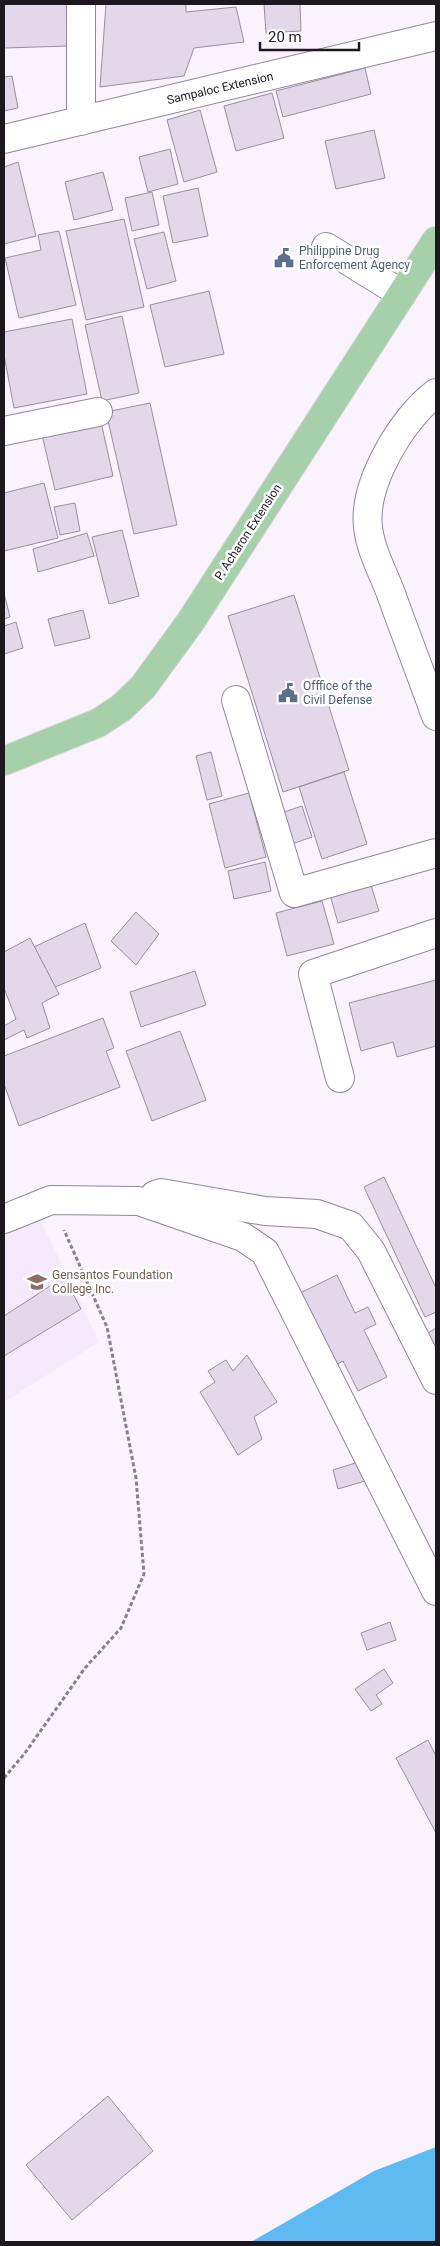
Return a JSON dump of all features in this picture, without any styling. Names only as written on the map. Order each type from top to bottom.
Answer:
[{"type":"main road","name":"P. Acharon Extension","points":[[4,761],[98,723],[120,708],[143,686],[191,621],[436,242]]},
{"type":"street","points":[[81,121],[82,4]]},
{"type":"street","name":"Sampaloc Extension","points":[[4,139],[436,36]]},
{"type":"street","points":[[326,246],[402,294]]},
{"type":"street","points":[[436,393],[386,451],[368,503],[368,527],[376,555],[436,716]]},
{"type":"street","points":[[4,430],[98,412]]},
{"type":"street","points":[[236,700],[294,893],[436,853]]},
{"type":"street","points":[[340,1078],[313,974],[436,933]]},
{"type":"street","points":[[139,1201],[161,1193],[265,1210],[317,1214],[351,1226],[371,1252],[436,1380]]},
{"type":"street","points":[[4,1219],[51,1200],[139,1201],[243,1237],[265,1252],[436,1591]]},
{"type":"path","points":[[4,1778],[25,1753],[85,1668],[121,1628],[144,1574],[136,1478],[107,1327],[51,1200]]},
{"type":"shaded area","name":"Gensantos Foundation College Inc.","points":[[35,1209],[99,1342],[4,1402],[4,1222]]},
{"type":"water","points":[[436,2147],[436,2242],[251,2242],[374,2171]]},
{"type":"building","points":[[4,4],[71,4],[69,46],[4,48]]},
{"type":"building","points":[[106,4],[186,4],[186,12],[236,7],[244,42],[194,48],[184,76],[100,87]]},
{"type":"building","points":[[264,4],[300,4],[301,31],[266,33]]},
{"type":"building","points":[[365,68],[371,94],[283,117],[276,91]]},
{"type":"building","points":[[12,76],[18,108],[4,111],[4,77]]},
{"type":"building","points":[[272,93],[284,138],[236,151],[224,106]]},
{"type":"building","points":[[200,110],[217,172],[184,182],[167,120]]},
{"type":"building","points":[[374,130],[385,178],[336,189],[325,141]]},
{"type":"building","points":[[170,149],[178,184],[148,192],[139,157]]},
{"type":"building","points":[[18,162],[36,236],[4,244],[4,167]]},
{"type":"building","points":[[103,172],[113,210],[74,220],[65,182]]},
{"type":"building","points":[[198,188],[208,236],[173,243],[163,196]]},
{"type":"building","points":[[152,192],[159,225],[132,231],[125,198]]},
{"type":"building","points":[[124,219],[144,307],[86,320],[66,231]]},
{"type":"building","points":[[59,231],[76,305],[19,318],[5,258],[41,250],[38,235]]},
{"type":"building","points":[[164,232],[176,281],[147,289],[134,239]]},
{"type":"building","points":[[209,291],[224,354],[165,367],[150,305]]},
{"type":"building","points":[[122,316],[139,393],[102,401],[85,325]]},
{"type":"building","points":[[72,319],[87,394],[14,408],[4,355],[4,332]]},
{"type":"building","points":[[150,403],[177,525],[134,534],[106,412]]},
{"type":"building","points":[[101,422],[113,476],[55,490],[42,435]]},
{"type":"building","points":[[44,483],[58,538],[4,551],[4,493]]},
{"type":"building","points":[[75,503],[80,531],[60,535],[54,507]]},
{"type":"building","points":[[122,530],[139,596],[109,604],[92,537]]},
{"type":"building","points":[[87,533],[94,556],[38,572],[33,549]]},
{"type":"building","points":[[4,593],[10,617],[4,619]]},
{"type":"building","name":"Offfice of the Civil Defense","points":[[294,595],[349,770],[283,792],[228,616]]},
{"type":"building","points":[[83,610],[90,638],[55,646],[48,619]]},
{"type":"building","points":[[16,622],[23,648],[4,654],[4,626]]},
{"type":"building","points":[[211,752],[222,796],[207,800],[196,756]]},
{"type":"building","points":[[344,772],[367,844],[322,859],[299,787]]},
{"type":"building","points":[[249,793],[266,857],[225,868],[209,804]]},
{"type":"building","points":[[302,806],[312,837],[289,845],[278,814]]},
{"type":"building","points":[[265,862],[271,891],[234,899],[228,871]]},
{"type":"building","points":[[370,882],[379,911],[338,923],[330,895]]},
{"type":"building","points":[[322,901],[334,944],[287,956],[276,913]]},
{"type":"building","points":[[136,912],[159,934],[136,965],[111,941]]},
{"type":"building","points":[[85,923],[101,968],[55,987],[34,947]]},
{"type":"building","points":[[30,938],[59,994],[42,1003],[50,1028],[27,1038],[24,1030],[4,1040],[4,1026],[16,1019],[4,988],[4,952]]},
{"type":"building","points":[[195,971],[206,1005],[141,1027],[130,992]]},
{"type":"building","points":[[436,980],[436,1046],[397,1057],[393,1042],[361,1051],[349,1003]]},
{"type":"building","points":[[103,1018],[114,1048],[106,1051],[120,1087],[19,1126],[4,1084],[4,1056]]},
{"type":"building","points":[[180,1031],[206,1100],[152,1121],[126,1051]]},
{"type":"building","points":[[384,1177],[436,1288],[436,1312],[425,1317],[364,1187]]},
{"type":"building","points":[[337,1275],[355,1313],[368,1307],[376,1324],[364,1330],[387,1377],[358,1391],[343,1361],[336,1365],[300,1293]]},
{"type":"building","points":[[64,1277],[81,1309],[4,1356],[4,1316]]},
{"type":"building","points":[[436,1328],[436,1354],[425,1335]]},
{"type":"building","points":[[247,1355],[277,1402],[254,1417],[262,1439],[238,1455],[200,1392],[215,1382],[208,1371],[226,1360],[233,1371]]},
{"type":"building","points":[[368,1459],[365,1481],[338,1489],[333,1470]]},
{"type":"building","points":[[390,1622],[396,1640],[367,1650],[361,1633]]},
{"type":"building","points":[[384,1669],[393,1683],[376,1695],[382,1704],[371,1711],[355,1689]]},
{"type":"building","points":[[428,1740],[436,1756],[436,1833],[396,1758]]},
{"type":"building","points":[[108,2096],[153,2151],[72,2220],[26,2165]]},
{"type":"place","name":"Philippine Drug Enforcement Agency","points":[[284,258]]},
{"type":"place","name":"Offfice of the Civil Defense","points":[[288,693]]},
{"type":"place","name":"Gensantos Foundation College Inc.","points":[[37,1282]]}]
